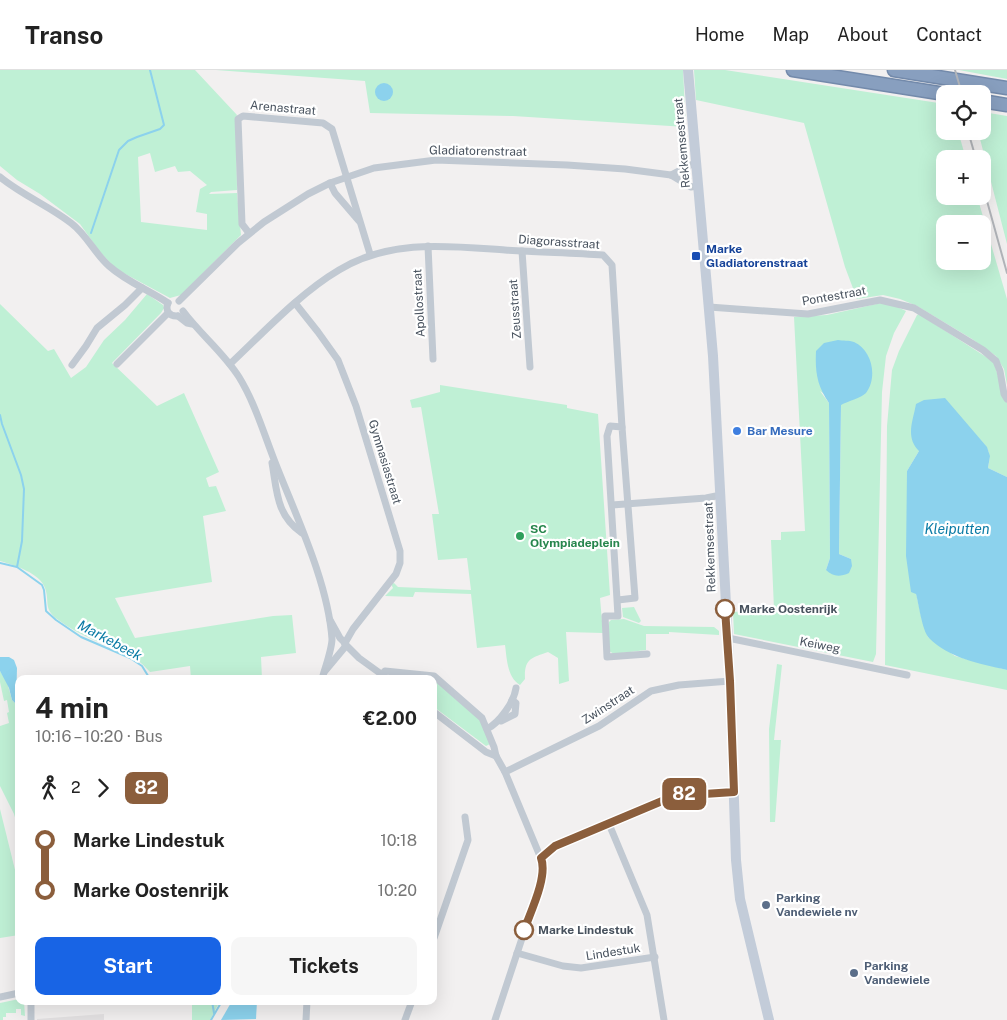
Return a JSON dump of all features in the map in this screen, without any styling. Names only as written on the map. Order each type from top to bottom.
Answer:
[{"type":"highway","points":[[793,70],[936,93]]},
{"type":"highway","points":[[894,70],[1007,88]]},
{"type":"highway","points":[[991,102],[1007,105]]},
{"type":"street","name":"Rekkemsestraat","points":[[688,70],[709,307],[721,498],[738,884],[769,1020]]},
{"type":"street","name":"Arenastraat","points":[[249,233],[242,224],[238,122],[241,117],[323,123],[328,125],[332,129],[347,176]]},
{"type":"street","name":"Gladiatorenstraat","points":[[179,301],[249,233],[283,209],[347,176],[388,166],[436,160],[567,165],[625,169],[671,175],[692,186],[698,186]]},
{"type":"street","points":[[671,175],[690,165],[696,164]]},
{"type":"street","points":[[347,176],[370,254]]},
{"type":"street","points":[[0,177],[73,224],[110,267],[168,303]]},
{"type":"street","points":[[330,184],[334,193],[361,223]]},
{"type":"street","name":"Diagorasstraat","points":[[230,364],[295,303],[338,270],[370,254],[412,246],[428,246],[603,255],[612,265],[627,504],[630,515],[635,598],[618,600]]},
{"type":"street","name":"Apollostraat","points":[[428,246],[433,359]]},
{"type":"street","name":"Zeusstraat","points":[[522,251],[530,367]]},
{"type":"street","points":[[72,365],[97,328],[126,305],[142,288]]},
{"type":"street","points":[[168,303],[174,300],[179,301],[183,305],[180,313],[172,316],[168,313]]},
{"type":"street","name":"Pontestraat","points":[[709,307],[808,314],[880,300],[914,308],[983,350],[996,361],[1007,399]]},
{"type":"street","points":[[168,303],[168,313]]},
{"type":"street","name":"Gymnasiastraat","points":[[295,303],[338,360],[356,406],[400,551],[400,563],[396,574],[353,628],[345,633],[342,645]]},
{"type":"street","points":[[117,364],[168,313]]},
{"type":"street","points":[[180,313],[187,323],[192,324],[230,364],[246,389],[303,533],[317,572],[330,620],[342,645]]},
{"type":"street","points":[[622,427],[610,426],[608,430],[618,616],[605,616],[607,657],[647,654]]},
{"type":"street","points":[[268,446],[278,500],[284,515],[292,526],[303,533]]},
{"type":"street","points":[[612,505],[706,498],[714,501],[721,498]]},
{"type":"street","points":[[330,620],[334,651],[342,645]]},
{"type":"street","name":"Keiweg","points":[[728,638],[907,675]]},
{"type":"street","points":[[325,671],[325,664],[336,639],[382,675]]},
{"type":"street","points":[[324,675],[342,645]]},
{"type":"street","points":[[385,675],[385,671],[393,671],[426,675]]},
{"type":"street","points":[[437,679],[482,718],[496,756],[505,772],[544,868],[495,1020]]},
{"type":"street","name":"Zwinstraat","points":[[505,772],[599,726],[651,691],[679,685],[730,681]]},
{"type":"street","points":[[487,729],[499,720],[512,700],[516,688]]},
{"type":"street","points":[[437,714],[486,752],[496,756]]},
{"type":"street","points":[[541,858],[555,846],[674,796],[734,792]]},
{"type":"street","points":[[437,918],[468,840],[465,817]]},
{"type":"street","points":[[609,824],[648,915],[664,1020]]},
{"type":"street","name":"Lindestuk","points":[[517,953],[563,966],[582,968],[655,957]]},
{"type":"street","points":[[0,997],[15,994]]},
{"type":"street","points":[[31,1020],[32,1005]]},
{"type":"street","points":[[306,1005],[306,1020]]},
{"type":"street","points":[[405,1020],[411,1005]]},
{"type":"shaded area","points":[[104,1014],[104,1020],[37,1020],[37,1019]]},
{"type":"green space","points":[[0,70],[195,70],[237,115],[237,190],[211,192],[209,194],[237,193],[241,235],[181,295],[170,298],[116,269],[100,252],[80,224],[0,166]],"holes":[[[150,153],[155,172],[175,166],[178,172],[190,171],[207,185],[200,189],[196,212],[207,214],[207,230],[141,222],[138,157]]]},
{"type":"green space","points":[[216,70],[683,70],[686,127],[513,116],[370,113],[365,81]]},
{"type":"green space","points":[[694,70],[725,70],[936,103],[936,140],[961,140],[963,150],[936,150],[936,205],[980,205],[983,215],[936,215],[936,270],[991,270],[991,244],[1007,299],[1007,385],[1004,369],[996,356],[972,339],[917,306],[883,295],[857,299],[845,267],[804,123],[696,100]]},
{"type":"green space","points":[[959,70],[1007,70],[1007,79]]},
{"type":"green space","points":[[991,113],[1007,116],[1007,244],[991,182],[991,150],[983,150],[980,140],[991,140]]},
{"type":"green space","points":[[147,294],[163,305],[164,308],[161,313],[112,363],[157,406],[184,393],[219,472],[206,478],[209,487],[216,486],[226,511],[203,516],[212,582],[115,598],[135,638],[273,616],[292,615],[296,653],[261,657],[262,675],[191,675],[190,666],[150,672],[135,658],[84,636],[57,619],[48,608],[45,588],[38,578],[26,570],[0,561],[0,304],[48,351],[54,349],[71,378],[86,367],[104,340],[125,320]]},
{"type":"green space","points":[[881,303],[893,305],[906,311],[894,333],[886,356],[882,392],[876,654],[873,662],[734,634],[733,612],[774,609],[771,540],[781,540],[781,532],[805,531],[794,317],[827,315]],"holes":[[[820,391],[841,405],[839,554],[851,559],[826,570],[830,558],[829,403]]]},
{"type":"green space","points":[[919,314],[994,362],[1007,403],[1007,477],[988,468],[989,453],[974,433],[919,451],[907,471],[907,502],[916,593],[922,620],[928,637],[955,656],[1007,670],[1007,690],[885,665],[887,426],[892,370],[899,351]]},
{"type":"green space","name":"SC Olympiadeplein","points":[[440,385],[567,405],[567,408],[598,414],[610,595],[600,598],[603,633],[566,632],[569,681],[559,684],[558,658],[548,652],[533,658],[527,663],[525,679],[520,685],[510,673],[505,645],[477,648],[471,594],[415,592],[413,597],[385,596],[393,588],[391,584],[394,583],[398,587],[471,590],[467,558],[438,560],[432,514],[439,514],[421,407],[412,408],[410,400],[440,392]]},
{"type":"green space","points":[[634,607],[641,621],[639,623],[623,617],[622,608]]},
{"type":"green space","points":[[624,619],[644,626],[714,627],[719,631],[719,635],[669,632],[669,634],[646,634],[646,650],[614,654],[609,651],[609,622],[611,620]]},
{"type":"green space","points":[[777,664],[782,665],[774,740],[781,740],[775,822],[770,822],[769,729]]},
{"type":"green space","points":[[0,671],[7,682],[12,700],[15,703],[15,817],[0,786],[0,726],[9,723],[7,713],[9,712],[7,700],[4,701]]},
{"type":"green space","points":[[437,683],[480,719],[490,744],[486,746],[437,709]]},
{"type":"green space","points":[[0,809],[15,870],[15,936],[0,938]]},
{"type":"green space","points":[[15,1000],[15,1005],[24,1005],[25,1016],[21,1015],[21,1009],[16,1009],[16,1013],[6,1013],[6,1017],[0,1020],[0,1003]]},
{"type":"green space","points":[[192,1005],[218,1005],[210,1020],[192,1020]]},
{"type":"water","points":[[384,83],[390,86],[393,92],[390,98],[384,101],[378,98],[375,92],[378,86]]},
{"type":"water","points":[[838,340],[852,341],[860,346],[869,357],[872,372],[870,387],[866,393],[841,405],[839,554],[851,559],[852,566],[849,573],[840,576],[831,574],[826,570],[830,558],[829,403],[819,385],[816,359],[816,351],[824,343]]},
{"type":"water","name":"Kleiputten","points":[[945,398],[987,447],[990,456],[988,468],[1007,477],[1007,670],[965,659],[937,645],[927,634],[916,594],[911,592],[906,556],[907,471],[919,451],[912,440],[912,423],[916,404],[924,400]]},
{"type":"water","points":[[0,657],[9,657],[14,660],[17,668],[17,675],[15,675],[15,703],[12,700],[9,688],[0,671]]},
{"type":"water","points":[[230,1005],[257,1005],[256,1019],[221,1020]]},
{"type":"waterway","points":[[91,233],[119,150],[128,141],[160,129],[164,125],[150,70]]},
{"type":"waterway","points":[[0,415],[24,489],[22,541],[17,567]]},
{"type":"waterway","name":"Markebeek","points":[[0,563],[17,567],[42,585],[46,611],[56,620],[81,637],[130,658],[142,666],[148,675]]},
{"type":"waterway","points":[[213,1005],[214,1013]]},
{"type":"waterway","name":"Markebeek","points":[[211,1020],[220,1005]]},
{"type":"railway","points":[[955,70],[959,85]]},
{"type":"railway","points":[[971,140],[973,150]]},
{"type":"railway","points":[[988,205],[1007,273]]},
{"type":"bus line","name":"82","points":[[524,930],[541,881],[544,868],[541,858],[555,846],[674,796],[734,792],[728,638],[725,609]]},
{"type":"place","name":"Marke Gladiatorenstraat","points":[[696,256]]},
{"type":"place","name":"Bar Mesure","points":[[737,431]]},
{"type":"place","name":"SC Olympiadeplein","points":[[520,536]]},
{"type":"place","name":"Marke Oostenrijk","points":[[725,609]]},
{"type":"place","name":"Parking Vandewiele nv","points":[[766,905]]},
{"type":"place","name":"Marke Lindestuk","points":[[524,930]]},
{"type":"place","name":"Parking Vandewiele","points":[[854,973]]}]
